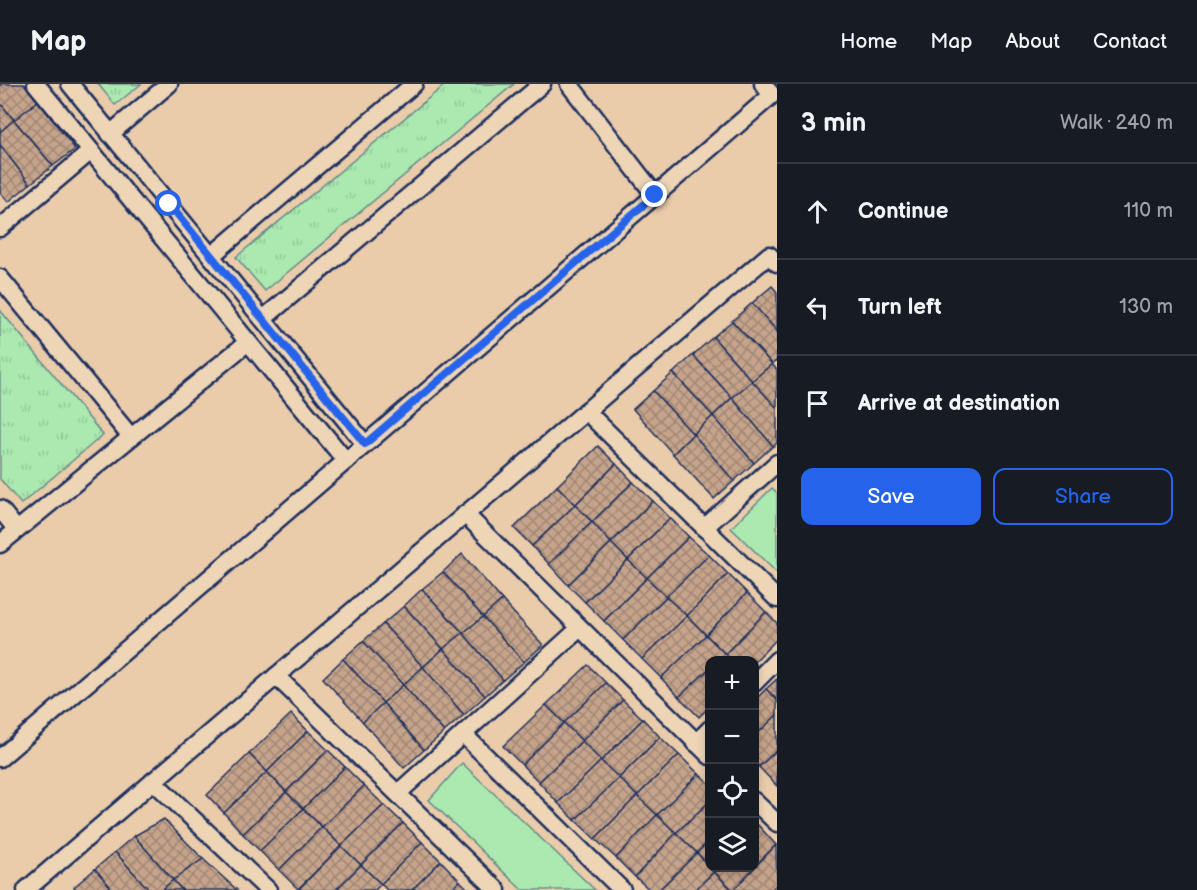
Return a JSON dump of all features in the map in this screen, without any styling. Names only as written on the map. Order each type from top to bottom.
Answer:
[{"type":"street","points":[[36,84],[346,461]]},
{"type":"street","points":[[70,84],[365,444]]},
{"type":"street","points":[[110,134],[169,84]]},
{"type":"street","points":[[211,256],[414,84]]},
{"type":"street","points":[[263,319],[542,84]]},
{"type":"street","points":[[569,84],[655,195]]},
{"type":"street","points":[[1,754],[772,95],[763,84]]},
{"type":"street","points":[[0,228],[91,151]]},
{"type":"street","points":[[149,222],[169,204]]},
{"type":"street","points":[[26,890],[769,255],[777,263]]},
{"type":"street","points":[[0,278],[131,437]]},
{"type":"street","points":[[0,544],[248,342]]},
{"type":"street","points":[[263,361],[283,344]]},
{"type":"street","points":[[586,411],[777,599]]},
{"type":"street","points":[[704,528],[775,469]]},
{"type":"street","points":[[0,509],[17,530]]},
{"type":"street","points":[[465,514],[705,751]]},
{"type":"street","points":[[398,794],[580,628]]},
{"type":"street","points":[[759,678],[777,660]]},
{"type":"street","points":[[276,676],[497,890]]},
{"type":"street","points":[[463,734],[622,890]]},
{"type":"street","points":[[696,743],[705,734]]},
{"type":"street","points":[[153,781],[268,890]]},
{"type":"street","points":[[759,806],[777,823]]},
{"type":"green space","points":[[98,84],[141,84],[115,105]]},
{"type":"green space","points":[[446,84],[514,84],[265,291],[236,257]]},
{"type":"green space","points":[[0,310],[103,435],[21,504],[0,479]]},
{"type":"green space","points":[[772,488],[777,493],[777,573],[731,528]]},
{"type":"green space","points":[[462,763],[595,890],[522,890],[429,800]]},
{"type":"building","points":[[0,84],[24,84],[38,101],[14,120],[0,103]]},
{"type":"building","points":[[38,101],[75,149],[53,166],[14,120]]},
{"type":"building","points":[[0,103],[14,120],[0,132]]},
{"type":"building","points":[[14,120],[53,166],[30,184],[0,145],[0,132]]},
{"type":"building","points":[[0,145],[30,184],[8,202],[0,192]]},
{"type":"building","points":[[772,286],[777,292],[777,331],[752,303]]},
{"type":"building","points":[[752,303],[777,331],[777,360],[772,364],[732,321]]},
{"type":"building","points":[[732,321],[772,364],[752,381],[713,337]]},
{"type":"building","points":[[713,337],[752,381],[732,398],[693,355]]},
{"type":"building","points":[[693,355],[732,398],[713,416],[673,373]]},
{"type":"building","points":[[772,364],[777,370],[777,408],[752,381]]},
{"type":"building","points":[[673,373],[713,416],[693,434],[653,391]]},
{"type":"building","points":[[752,381],[777,408],[777,443],[773,446],[732,398]]},
{"type":"building","points":[[653,391],[693,434],[673,454],[633,409]]},
{"type":"building","points":[[732,398],[773,446],[754,463],[713,416]]},
{"type":"building","points":[[713,416],[754,463],[734,481],[693,434]]},
{"type":"building","points":[[693,434],[734,481],[714,499],[673,454]]},
{"type":"building","points":[[598,446],[616,464],[575,505],[557,486]]},
{"type":"building","points":[[616,464],[633,482],[592,522],[575,505]]},
{"type":"building","points":[[633,482],[653,501],[611,543],[592,522]]},
{"type":"building","points":[[557,486],[575,505],[532,546],[514,528]]},
{"type":"building","points":[[653,501],[670,518],[628,560],[611,543]]},
{"type":"building","points":[[575,505],[592,522],[549,564],[532,546]]},
{"type":"building","points":[[670,518],[689,537],[647,578],[628,560]]},
{"type":"building","points":[[592,522],[611,543],[568,585],[549,564]]},
{"type":"building","points":[[689,537],[709,555],[666,597],[647,578]]},
{"type":"building","points":[[611,543],[628,560],[585,602],[568,585]]},
{"type":"building","points":[[462,554],[502,600],[483,617],[443,572]]},
{"type":"building","points":[[709,555],[728,574],[687,616],[666,597]]},
{"type":"building","points":[[628,560],[647,578],[604,621],[585,602]]},
{"type":"building","points":[[443,572],[483,617],[463,633],[422,589]]},
{"type":"building","points":[[728,574],[747,593],[706,635],[687,616]]},
{"type":"building","points":[[647,578],[666,597],[623,640],[604,621]]},
{"type":"building","points":[[422,589],[463,633],[443,649],[404,606]]},
{"type":"building","points":[[747,593],[766,612],[725,654],[706,635]]},
{"type":"building","points":[[666,597],[687,616],[642,659],[623,640]]},
{"type":"building","points":[[502,600],[543,645],[524,662],[483,617]]},
{"type":"building","points":[[404,606],[443,649],[423,667],[383,624]]},
{"type":"building","points":[[766,612],[777,623],[777,639],[759,657],[725,654]]},
{"type":"building","points":[[687,616],[706,635],[661,678],[642,659]]},
{"type":"building","points":[[483,617],[524,662],[503,680],[463,633]]},
{"type":"building","points":[[383,624],[423,667],[403,685],[363,641]]},
{"type":"building","points":[[463,633],[503,680],[485,696],[443,649]]},
{"type":"building","points":[[706,635],[725,654],[705,656],[705,673],[679,697],[661,678]]},
{"type":"building","points":[[363,641],[403,685],[383,703],[343,659]]},
{"type":"building","points":[[443,649],[485,696],[464,715],[423,667]]},
{"type":"building","points":[[343,659],[383,703],[363,722],[323,678]]},
{"type":"building","points":[[588,665],[606,683],[564,723],[546,705]]},
{"type":"building","points":[[423,667],[464,715],[444,732],[403,685]]},
{"type":"building","points":[[705,673],[705,711],[699,717],[679,697]]},
{"type":"building","points":[[777,679],[777,700],[766,689]]},
{"type":"building","points":[[606,683],[623,700],[582,741],[564,723]]},
{"type":"building","points":[[403,685],[444,732],[424,750],[383,703]]},
{"type":"building","points":[[766,689],[777,700],[777,715],[759,732],[759,710],[759,696]]},
{"type":"building","points":[[623,700],[643,719],[601,761],[582,741]]},
{"type":"building","points":[[383,703],[424,750],[404,768],[363,722]]},
{"type":"building","points":[[546,705],[564,723],[522,765],[503,746]]},
{"type":"building","points":[[291,714],[308,731],[267,772],[249,754]]},
{"type":"building","points":[[777,715],[777,750],[759,767],[759,764],[759,732]]},
{"type":"building","points":[[643,719],[660,737],[619,778],[601,761]]},
{"type":"building","points":[[564,723],[582,741],[539,782],[522,765]]},
{"type":"building","points":[[308,731],[328,750],[286,792],[267,772]]},
{"type":"building","points":[[660,737],[679,755],[637,796],[619,778]]},
{"type":"building","points":[[582,741],[601,761],[558,803],[539,782]]},
{"type":"building","points":[[328,750],[345,767],[303,809],[286,792]]},
{"type":"building","points":[[777,750],[777,786],[759,767]]},
{"type":"building","points":[[249,754],[267,772],[224,813],[207,795]]},
{"type":"building","points":[[679,755],[699,774],[657,815],[637,796]]},
{"type":"building","points":[[601,761],[619,778],[575,820],[558,803]]},
{"type":"building","points":[[345,767],[364,786],[322,827],[303,809]]},
{"type":"building","points":[[267,772],[286,792],[243,834],[224,813]]},
{"type":"building","points":[[699,774],[705,779],[705,806],[676,833],[657,815]]},
{"type":"building","points":[[619,778],[637,796],[595,839],[575,820]]},
{"type":"building","points":[[364,786],[384,805],[341,846],[322,827]]},
{"type":"building","points":[[286,792],[303,809],[260,851],[243,834]]},
{"type":"building","points":[[637,796],[657,815],[616,858],[595,839]]},
{"type":"building","points":[[384,805],[403,823],[361,865],[341,846]]},
{"type":"building","points":[[705,806],[705,845],[697,853],[676,833]]},
{"type":"building","points":[[303,809],[322,827],[279,870],[260,851]]},
{"type":"building","points":[[657,815],[676,833],[635,877],[616,858]]},
{"type":"building","points":[[164,819],[203,859],[173,880],[134,836]]},
{"type":"building","points":[[403,823],[422,842],[381,884],[361,865]]},
{"type":"building","points":[[759,826],[776,845],[759,862]]},
{"type":"building","points":[[322,827],[341,846],[298,889],[279,870]]},
{"type":"building","points":[[676,833],[697,853],[659,890],[650,890],[635,877]]},
{"type":"building","points":[[134,836],[173,880],[162,890],[149,890],[115,852]]},
{"type":"building","points":[[422,842],[441,861],[412,890],[387,890],[381,884]]},
{"type":"building","points":[[705,845],[705,862],[697,853]]},
{"type":"building","points":[[776,845],[777,884],[771,890],[733,890],[750,872],[759,872],[759,863]]},
{"type":"building","points":[[341,846],[361,865],[336,890],[298,890]]},
{"type":"building","points":[[115,852],[149,890],[113,890],[95,869]]},
{"type":"building","points":[[697,853],[705,862],[705,872],[714,872],[695,890],[659,890]]},
{"type":"building","points":[[203,859],[237,890],[182,890],[173,880]]},
{"type":"building","points":[[441,861],[460,881],[450,890],[412,890]]},
{"type":"building","points":[[361,865],[381,884],[375,890],[336,890]]},
{"type":"building","points":[[95,869],[113,890],[77,890],[74,887]]},
{"type":"building","points":[[714,872],[750,872],[733,890]]},
{"type":"building","points":[[714,872],[732,890],[695,890]]},
{"type":"building","points":[[173,880],[182,890],[162,890]]},
{"type":"building","points":[[460,881],[469,890],[450,890]]},
{"type":"route","points":[[169,204],[365,444],[655,195]]}]
